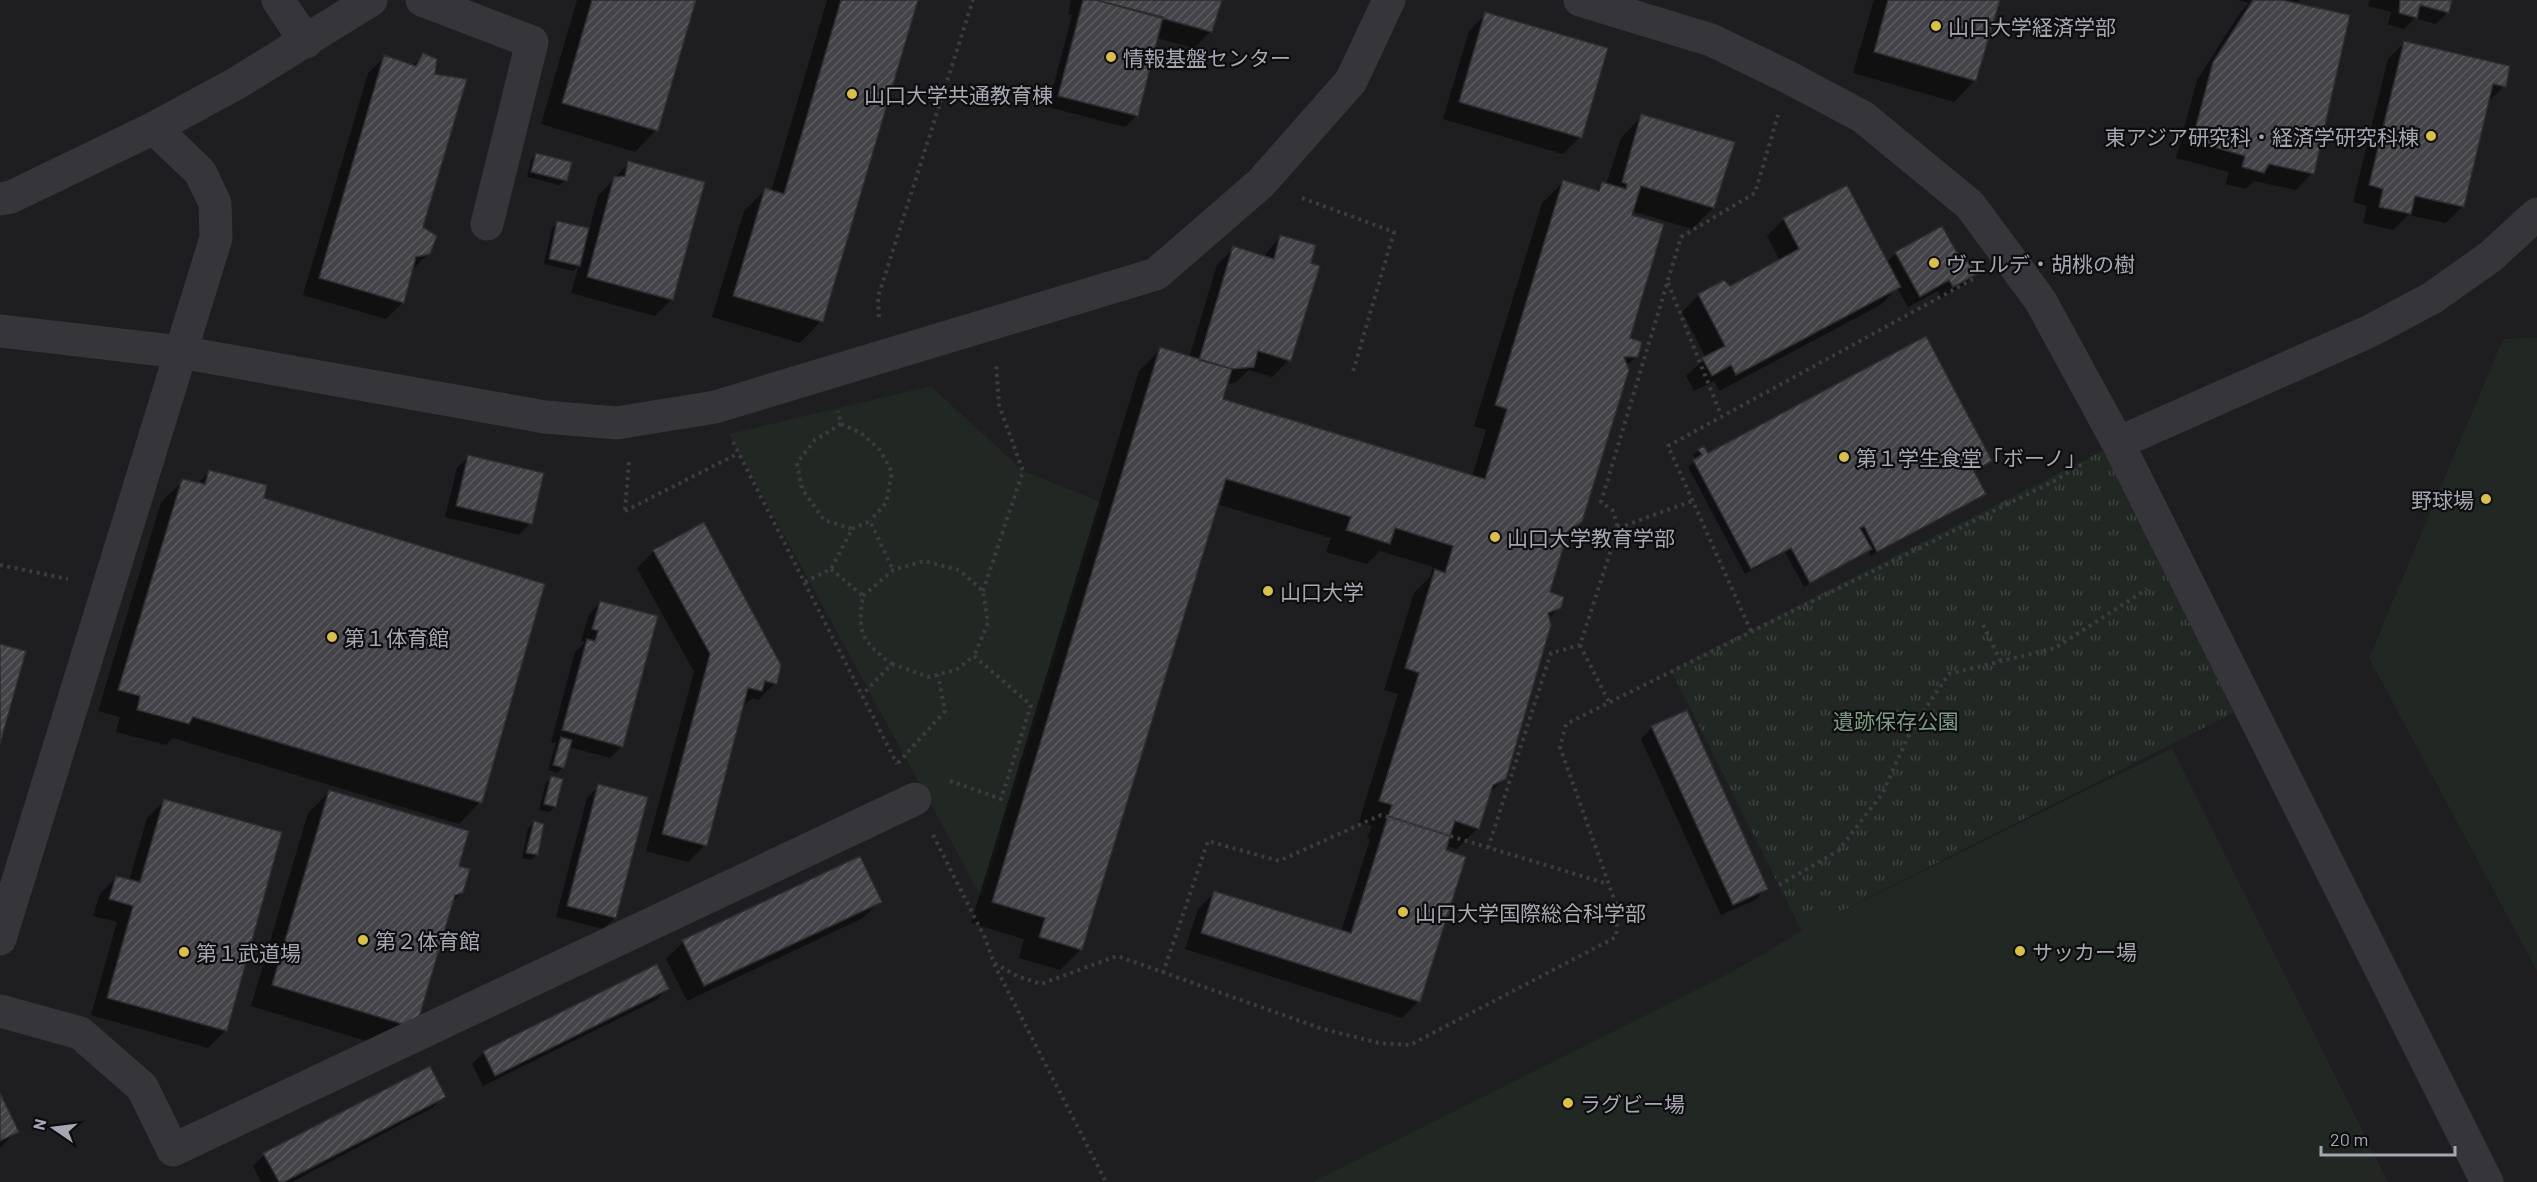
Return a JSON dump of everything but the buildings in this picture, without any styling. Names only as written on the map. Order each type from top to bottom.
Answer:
[{"type":"lane","points":[[278,0],[306,42]]},
{"type":"lane","points":[[0,199],[11,197],[154,128],[237,83],[371,0]]},
{"type":"lane","points":[[422,0],[532,42],[487,224]]},
{"type":"lane","points":[[0,331],[180,352],[546,417],[617,423],[715,407],[994,325],[1156,274],[1261,183],[1352,81],[1389,0]]},
{"type":"lane","points":[[1580,0],[1711,40],[1788,77],[1863,117],[1970,205],[2040,300],[2118,443],[2487,1182]]},
{"type":"lane","points":[[0,939],[216,238],[214,203],[200,172],[154,128]]},
{"type":"lane","points":[[2118,443],[2370,331],[2432,298],[2490,256],[2537,213]]},
{"type":"lane","points":[[0,1011],[80,1033],[142,1087],[173,1150],[915,799]]},
{"type":"path","points":[[880,357],[878,297],[973,0]]},
{"type":"path","points":[[1609,702],[1580,645],[1618,528],[1613,512],[1601,502],[1682,237],[1755,193],[1788,77]]},
{"type":"path","points":[[1261,183],[1394,232],[1352,375]]},
{"type":"path","points":[[1751,630],[1668,446],[2010,259]]},
{"type":"path","points":[[1668,283],[1721,415]]},
{"type":"path","points":[[983,591],[959,570],[924,561],[893,570],[863,596],[859,622],[871,648],[892,664],[929,677],[956,669],[974,656],[988,623],[983,591],[1023,471],[999,405],[994,325]]},
{"type":"path","points":[[830,372],[841,424]]},
{"type":"path","points":[[715,407],[915,799],[985,938],[994,963],[1106,1182]]},
{"type":"path","points":[[632,421],[625,511],[739,453]]},
{"type":"path","points":[[804,582],[831,569],[852,529],[870,521],[886,503],[892,472],[880,450],[861,433],[841,424]]},
{"type":"path","points":[[841,424],[815,440],[797,463],[802,489],[824,520],[852,529]]},
{"type":"path","points":[[994,963],[1017,976],[1041,984],[1117,956],[1323,1029],[1379,1043],[1410,1045],[1617,937],[1618,910],[1560,747],[1566,724],[2054,481],[2118,443]]},
{"type":"path","points":[[1618,528],[1692,501]]},
{"type":"path","points":[[870,521],[893,570]]},
{"type":"path","points":[[0,565],[107,587]]},
{"type":"path","points":[[831,569],[863,596]]},
{"type":"path","points":[[1779,885],[1838,851],[1882,794],[1913,726],[1949,674],[2055,648],[2148,588],[2188,580]]},
{"type":"path","points":[[1983,625],[2000,660]]},
{"type":"path","points":[[1488,848],[1551,653],[1580,645]]},
{"type":"path","points":[[948,781],[1001,800],[1031,705],[974,656]]},
{"type":"path","points":[[862,695],[892,664]]},
{"type":"path","points":[[896,762],[945,711],[938,675]]},
{"type":"path","points":[[896,762],[907,766]]},
{"type":"path","points":[[1163,973],[1208,841],[1279,861],[1381,815],[1608,884]]},
{"type":"shaded area","name":"山口大学","points":[[0,0],[2537,0],[2537,1182],[0,1182]]},
{"type":"green space","name":"野球場","points":[[2537,337],[2537,971],[2369,658],[2503,339]]},
{"type":"green space","points":[[931,386],[1023,471],[1103,503],[982,898],[729,434]]},
{"type":"green space","name":"遺跡保存公園","points":[[2118,443],[2249,705],[1802,931],[1671,670]]},
{"type":"green space","name":"サッカー場","points":[[2172,748],[2388,1182],[1313,1182],[1732,972],[1802,931]]},
{"type":"place","name":"山口大学経済学部","points":[[1936,26]]},
{"type":"place","name":"情報基盤センター","points":[[1111,57]]},
{"type":"place","name":"山口大学共通教育棟","points":[[852,94]]},
{"type":"place","name":"東アジア研究科・経済学研究科棟","points":[[2431,136]]},
{"type":"place","name":"ヴェルデ・胡桃の樹","points":[[1934,263]]},
{"type":"place","name":"第１学生食堂「ボーノ」","points":[[1844,457]]},
{"type":"place","name":"野球場","points":[[2486,499]]},
{"type":"place","name":"山口大学教育学部","points":[[1495,537]]},
{"type":"place","name":"山口大学","points":[[1268,591]]},
{"type":"place","name":"第１体育館","points":[[332,637]]},
{"type":"place","name":"山口大学国際総合科学部","points":[[1403,912]]},
{"type":"place","name":"第２体育館","points":[[363,940]]},
{"type":"place","name":"サッカー場","points":[[2020,951]]},
{"type":"place","name":"第１武道場","points":[[184,952]]},
{"type":"place","name":"ラグビー場","points":[[1568,1103]]}]
